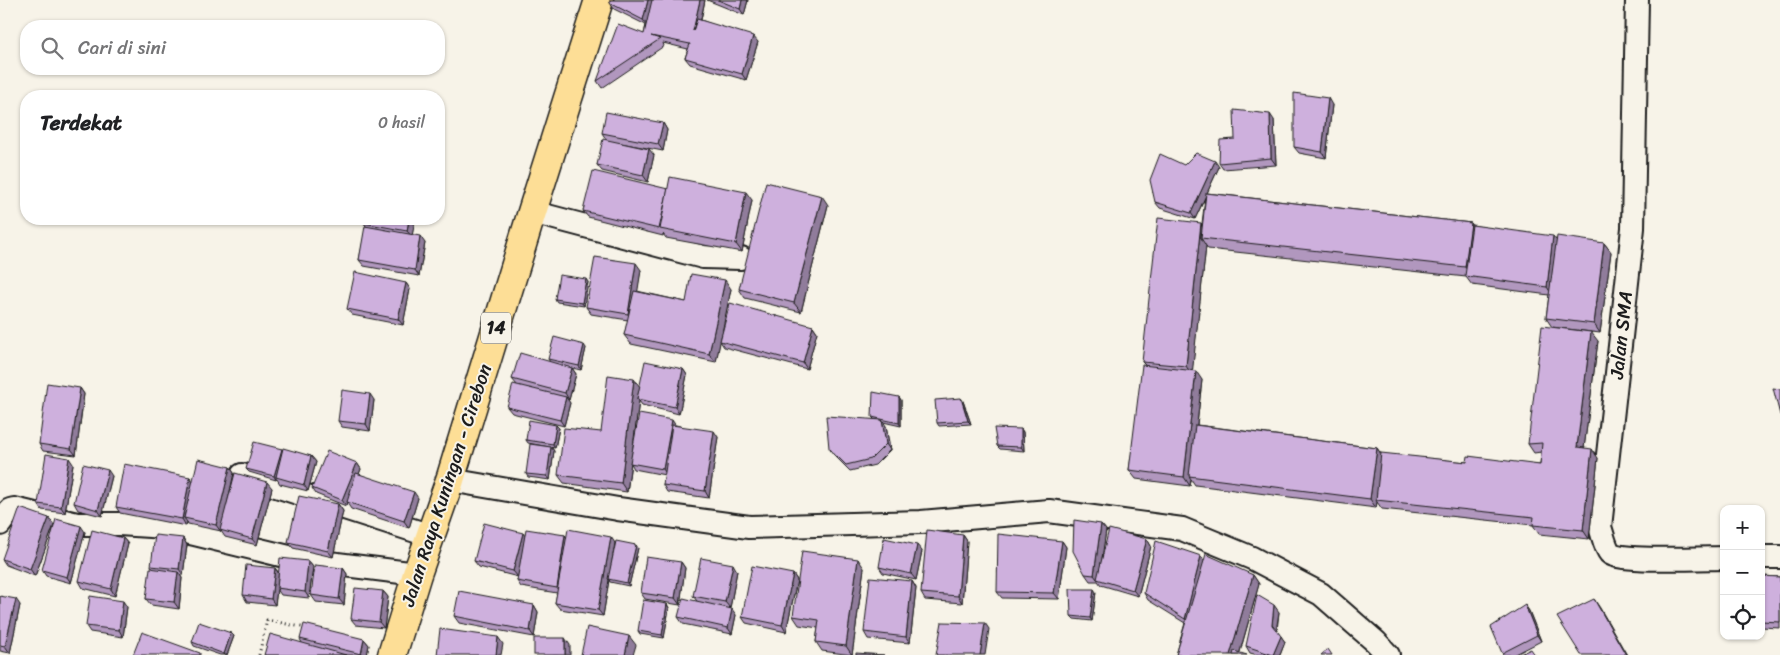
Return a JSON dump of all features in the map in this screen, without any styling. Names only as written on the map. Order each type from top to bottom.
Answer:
[{"type":"highway","name":"Jalan Raya Kuningan - Cirebon","points":[[392,655],[450,480],[599,0]]},
{"type":"street","name":"Jalan SMA","points":[[1637,0],[1633,228],[1600,527],[1611,554],[1615,556],[1643,559],[1720,558]]},
{"type":"street","points":[[532,212],[703,257],[741,258]]},
{"type":"street","points":[[219,468],[431,536]]},
{"type":"street","points":[[450,480],[618,509],[749,527],[921,522],[1049,512],[1182,529],[1252,558],[1321,594],[1376,642],[1388,655]]},
{"type":"street","points":[[0,524],[10,510],[14,508],[77,524],[166,527],[297,559],[418,574]]},
{"type":"street","points":[[1765,557],[1780,557]]},
{"type":"path","points":[[259,655],[267,620],[310,629]]},
{"type":"building","points":[[610,0],[648,0],[643,20],[610,3]]},
{"type":"building","points":[[652,0],[700,0],[693,31],[697,19],[753,36],[742,74],[685,58],[690,44],[651,36],[660,39],[597,81],[618,24],[644,34]]},
{"type":"building","points":[[718,0],[742,0],[740,9]]},
{"type":"building","points":[[1294,93],[1328,98],[1322,152],[1294,147]]},
{"type":"building","points":[[1234,110],[1270,114],[1271,158],[1219,163],[1220,140],[1235,139]]},
{"type":"building","points":[[606,112],[663,123],[658,144],[602,133]]},
{"type":"building","points":[[603,139],[649,149],[643,175],[597,165]]},
{"type":"building","points":[[1196,153],[1215,161],[1191,213],[1155,202],[1150,180],[1160,154],[1184,165]]},
{"type":"building","points":[[593,171],[668,189],[659,229],[583,211]]},
{"type":"building","points":[[670,177],[746,192],[736,244],[660,229]]},
{"type":"building","points":[[766,182],[822,196],[794,303],[739,289]]},
{"type":"building","points":[[1206,193],[1471,223],[1465,267],[1201,238]]},
{"type":"building","points":[[1158,218],[1201,223],[1186,366],[1142,362]]},
{"type":"building","points":[[375,225],[408,225],[407,231]]},
{"type":"building","points":[[1472,225],[1553,236],[1547,287],[1465,276]]},
{"type":"building","points":[[365,226],[420,236],[415,270],[359,260]]},
{"type":"building","points":[[1557,236],[1604,243],[1594,324],[1546,318]]},
{"type":"building","points":[[595,257],[636,263],[628,314],[586,307]]},
{"type":"building","points":[[355,272],[406,283],[398,319],[347,309]]},
{"type":"building","points":[[691,274],[725,280],[709,354],[624,335],[634,291],[686,302]]},
{"type":"building","points":[[559,275],[586,279],[582,303],[555,299]]},
{"type":"building","points":[[730,303],[813,326],[803,363],[720,341]]},
{"type":"building","points":[[1542,326],[1591,332],[1577,447],[1592,449],[1583,530],[1533,525],[1534,517],[1376,500],[1381,453],[1467,462],[1468,456],[1540,465],[1542,443],[1528,444]]},
{"type":"building","points":[[554,337],[584,345],[579,366],[548,359]]},
{"type":"building","points":[[520,353],[572,368],[565,393],[512,379]]},
{"type":"building","points":[[645,361],[683,369],[675,407],[637,399]]},
{"type":"building","points":[[1142,365],[1196,371],[1184,477],[1129,470]]},
{"type":"building","points":[[608,375],[634,379],[621,483],[558,475],[564,428],[601,432]]},
{"type":"building","points":[[47,383],[80,388],[71,449],[39,444]]},
{"type":"building","points":[[513,384],[566,397],[560,420],[507,407]]},
{"type":"building","points":[[1773,388],[1780,389],[1780,415]]},
{"type":"building","points":[[342,390],[370,394],[366,424],[338,421]]},
{"type":"building","points":[[873,392],[899,397],[899,423],[872,417]]},
{"type":"building","points":[[961,398],[968,421],[937,423],[935,400]]},
{"type":"building","points":[[639,414],[672,420],[663,469],[630,463]]},
{"type":"building","points":[[826,416],[882,420],[886,444],[871,459],[846,465],[829,448]]},
{"type":"building","points":[[529,420],[556,425],[553,444],[526,440]]},
{"type":"building","points":[[672,425],[714,431],[705,491],[663,485]]},
{"type":"building","points":[[1195,425],[1377,448],[1370,499],[1189,476]]},
{"type":"building","points":[[994,428],[1021,429],[1021,447],[997,446]]},
{"type":"building","points":[[254,442],[282,449],[274,476],[246,469]]},
{"type":"building","points":[[530,444],[551,447],[547,476],[526,474]]},
{"type":"building","points":[[283,448],[311,456],[304,485],[276,477]]},
{"type":"building","points":[[327,451],[357,463],[342,500],[312,488]]},
{"type":"building","points":[[46,454],[69,458],[61,507],[38,504]]},
{"type":"building","points":[[198,459],[230,467],[216,525],[184,518]]},
{"type":"building","points":[[83,464],[108,470],[98,510],[74,503]]},
{"type":"building","points":[[124,464],[190,477],[182,519],[116,507]]},
{"type":"building","points":[[235,473],[267,482],[252,539],[220,530]]},
{"type":"building","points":[[356,473],[414,492],[404,521],[347,502]]},
{"type":"building","points":[[299,496],[338,504],[328,551],[288,542]]},
{"type":"building","points":[[20,508],[49,518],[30,569],[2,559]]},
{"type":"building","points":[[56,519],[81,526],[67,577],[42,570]]},
{"type":"building","points":[[1074,520],[1101,524],[1094,575],[1085,574],[1073,551]]},
{"type":"building","points":[[484,523],[523,533],[513,571],[474,561]]},
{"type":"building","points":[[526,529],[565,535],[557,588],[517,581]]},
{"type":"building","points":[[568,529],[611,537],[598,610],[555,603]]},
{"type":"building","points":[[1109,529],[1147,539],[1133,590],[1097,579]]},
{"type":"building","points":[[92,530],[123,538],[111,589],[79,581]]},
{"type":"building","points":[[927,530],[963,535],[958,596],[921,593]]},
{"type":"building","points":[[998,534],[1062,541],[1054,593],[997,592]]},
{"type":"building","points":[[155,535],[183,538],[179,569],[151,566]]},
{"type":"building","points":[[884,538],[917,545],[911,574],[879,567]]},
{"type":"building","points":[[616,541],[636,545],[627,583],[608,579]]},
{"type":"building","points":[[1156,541],[1201,556],[1185,619],[1144,593]]},
{"type":"building","points":[[802,551],[858,559],[846,646],[816,642],[819,620],[793,616]]},
{"type":"building","points":[[1206,554],[1253,575],[1230,655],[1176,655]]},
{"type":"building","points":[[646,557],[681,562],[675,598],[641,593]]},
{"type":"building","points":[[280,558],[308,561],[305,592],[277,588]]},
{"type":"building","points":[[701,558],[733,564],[725,602],[693,596]]},
{"type":"building","points":[[246,565],[275,568],[271,599],[243,595]]},
{"type":"building","points":[[315,565],[343,568],[339,599],[311,595]]},
{"type":"building","points":[[752,566],[793,574],[782,625],[742,617]]},
{"type":"building","points":[[150,568],[178,572],[174,602],[146,599]]},
{"type":"building","points":[[1765,576],[1780,577],[1780,622],[1765,621]]},
{"type":"building","points":[[870,577],[912,581],[906,637],[864,632]]},
{"type":"building","points":[[355,588],[383,591],[379,622],[351,619]]},
{"type":"building","points":[[1070,589],[1094,589],[1090,618],[1071,616]]},
{"type":"building","points":[[459,591],[534,605],[530,631],[454,616]]},
{"type":"building","points":[[1257,595],[1274,605],[1272,625],[1281,636],[1273,655],[1246,646]]},
{"type":"building","points":[[0,596],[16,599],[5,646],[0,645]]},
{"type":"building","points":[[90,596],[123,601],[119,630],[86,626]]},
{"type":"building","points":[[683,598],[732,609],[728,628],[678,617]]},
{"type":"building","points":[[1594,599],[1626,655],[1581,655],[1557,617]]},
{"type":"building","points":[[643,600],[667,604],[662,635],[638,631]]},
{"type":"building","points":[[1525,605],[1537,635],[1502,653],[1491,627]]},
{"type":"building","points":[[199,622],[231,633],[224,654],[192,642]]},
{"type":"building","points":[[942,622],[985,623],[980,655],[936,655]]},
{"type":"building","points":[[304,624],[364,639],[361,654],[300,639]]},
{"type":"building","points":[[587,627],[629,636],[625,655],[581,655]]},
{"type":"building","points":[[440,629],[498,637],[496,655],[437,655]]},
{"type":"building","points":[[142,632],[200,653],[200,655],[133,655]]},
{"type":"building","points":[[270,634],[346,655],[264,655]]},
{"type":"building","points":[[534,638],[565,638],[565,655],[534,655]]},
{"type":"building","points":[[1328,649],[1332,655],[1321,655]]},
{"type":"building","points":[[1531,649],[1535,655],[1518,655]]},
{"type":"building","points":[[1234,651],[1247,655],[1233,655]]},
{"type":"building","points":[[856,653],[884,655],[856,655]]}]
